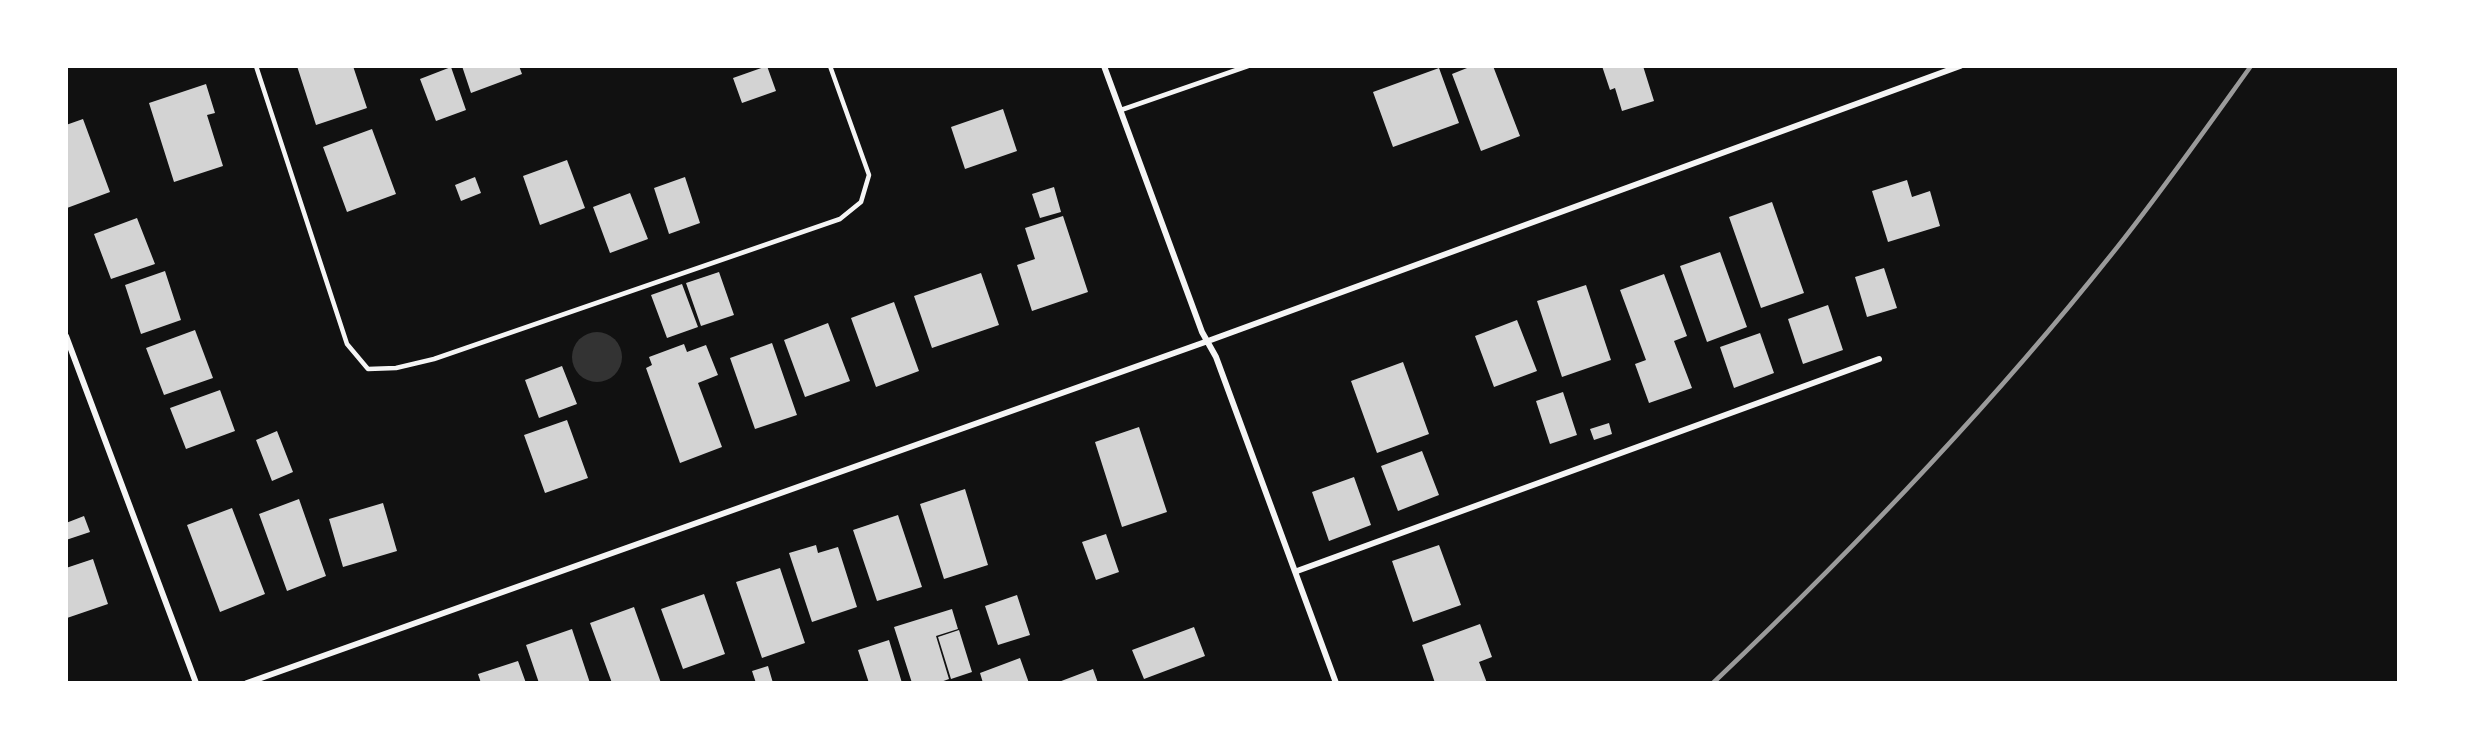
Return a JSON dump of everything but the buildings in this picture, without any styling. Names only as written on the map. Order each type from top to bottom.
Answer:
[{"type":"street","points":[[1104,66],[1202,332],[1208,341],[1297,571],[1336,683]]},
{"type":"street","points":[[247,683],[1208,341],[1960,66]]},
{"type":"street","points":[[66,336],[196,683]]},
{"type":"street","points":[[1297,571],[1879,359]]},
{"type":"lane","points":[[256,66],[347,344],[368,369],[396,368],[434,359],[840,219],[861,202],[869,176],[830,66]]},
{"type":"lane","points":[[1120,110],[1248,66]]},
{"type":"shaded area","points":[[597,332],[606,334],[617,343],[622,357],[620,366],[611,377],[597,382],[588,380],[577,371],[572,357],[574,348],[583,337]]},
{"type":"railway","points":[[1713,683],[1869,529],[2017,368],[2129,232],[2251,66]]}]
